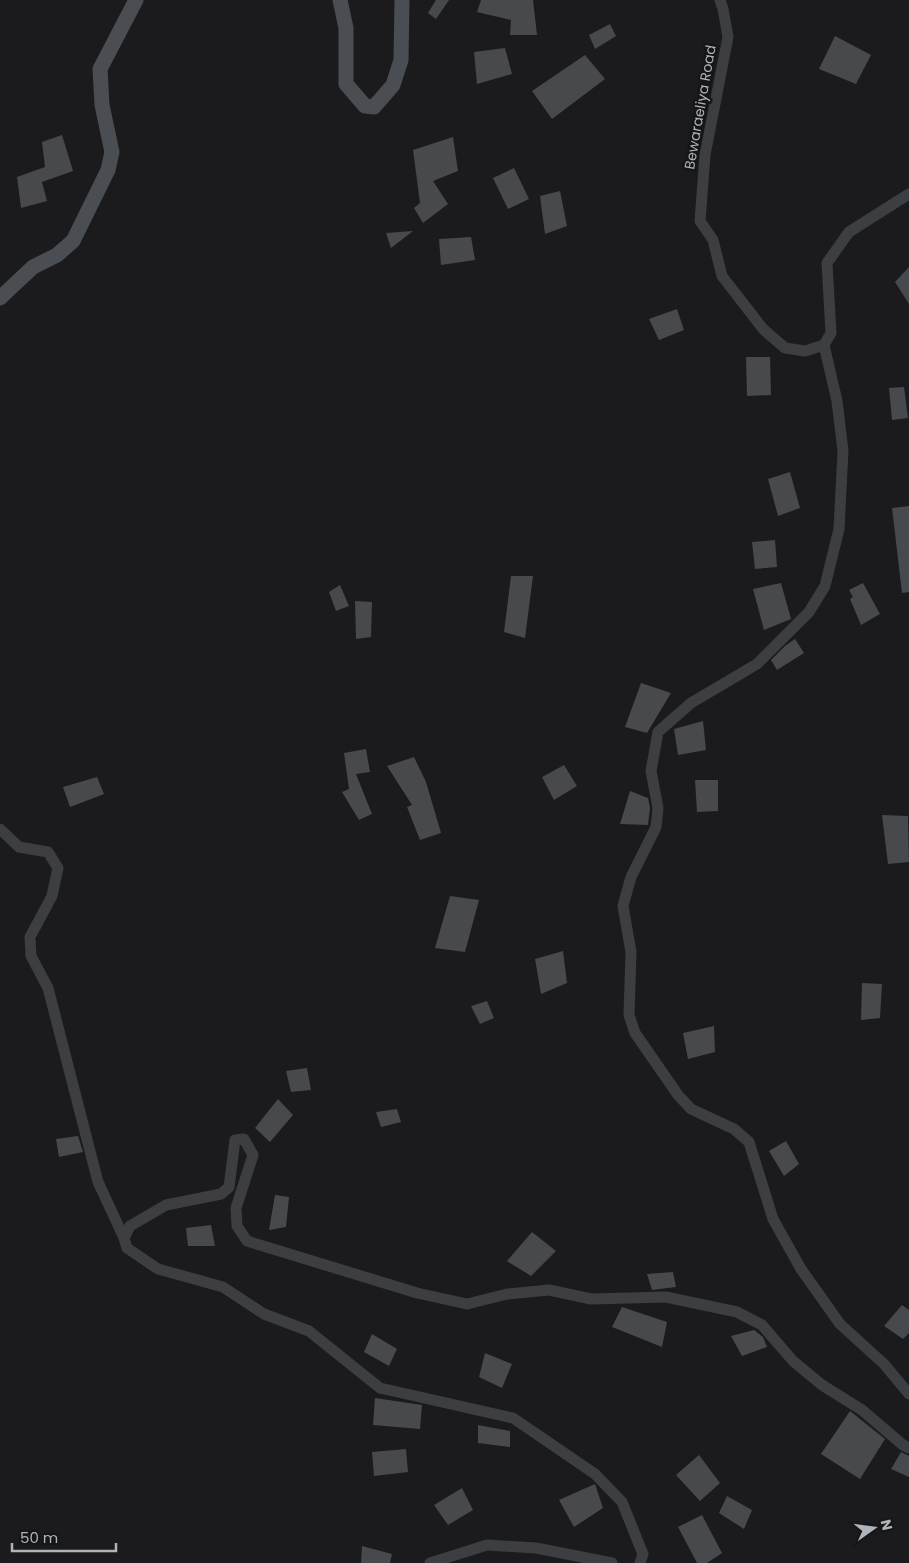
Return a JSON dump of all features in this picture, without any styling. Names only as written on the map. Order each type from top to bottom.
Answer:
[{"type":"street","points":[[0,298],[33,267],[57,255],[73,241],[108,170],[112,152],[102,105],[100,69],[136,0]]},
{"type":"street","points":[[340,0],[346,28],[346,84],[365,106],[374,107],[393,85],[401,60],[402,0]]},
{"type":"street","name":"Bewaraeliya Road","points":[[720,0],[728,37],[705,155],[700,220],[713,240],[722,276],[763,329],[785,348],[805,351],[824,345]]},
{"type":"street","points":[[909,194],[849,232],[827,263],[831,333],[824,345],[837,401],[843,451],[839,529],[825,586],[809,612],[757,664],[692,703],[658,732],[651,771],[658,808],[656,827],[631,877],[623,906],[631,952],[629,1015],[635,1033],[678,1096],[691,1109],[734,1129],[748,1142],[773,1219],[801,1269],[840,1324],[884,1364],[909,1394]]},
{"type":"street","points":[[0,829],[19,847],[48,852],[58,868],[52,896],[30,937],[31,956],[48,988],[98,1182],[127,1248],[158,1269],[223,1287],[264,1314],[309,1331],[380,1388],[513,1418],[595,1474],[622,1502],[643,1554],[640,1563]]},
{"type":"street","points":[[124,1238],[130,1226],[166,1205],[222,1194],[229,1187],[235,1140],[244,1139],[253,1155],[236,1208],[237,1226],[247,1240],[418,1293],[467,1304],[507,1294],[549,1290],[591,1298],[666,1297],[737,1312],[762,1325],[793,1361],[822,1385],[862,1410],[909,1448]]},
{"type":"street","points":[[430,1563],[487,1545],[536,1548],[612,1563]]},
{"type":"building","points":[[436,0],[449,0],[436,19],[428,13]]},
{"type":"building","points":[[481,0],[533,0],[537,35],[510,35],[511,20],[477,12]]},
{"type":"building","points":[[610,24],[616,36],[595,49],[589,35]]},
{"type":"building","points":[[835,36],[871,55],[856,84],[819,69]]},
{"type":"building","points":[[505,48],[512,74],[477,84],[474,52]]},
{"type":"building","points":[[585,55],[605,79],[552,119],[532,91]]},
{"type":"building","points":[[62,135],[73,171],[42,182],[47,201],[21,208],[17,177],[45,167],[42,142]]},
{"type":"building","points":[[453,137],[458,171],[433,181],[448,204],[423,223],[414,208],[420,203],[413,150]]},
{"type":"building","points":[[514,168],[529,199],[508,209],[493,178]]},
{"type":"building","points":[[560,191],[567,226],[545,234],[540,196]]},
{"type":"building","points":[[413,231],[391,248],[386,233]]},
{"type":"building","points":[[471,237],[475,260],[441,265],[439,239]]},
{"type":"building","points":[[909,267],[909,304],[895,282]]},
{"type":"building","points":[[677,309],[684,330],[659,340],[649,319]]},
{"type":"building","points":[[746,357],[770,357],[771,395],[747,396]]},
{"type":"building","points":[[904,387],[908,418],[892,420],[889,388]]},
{"type":"building","points":[[790,472],[800,508],[778,516],[768,479]]},
{"type":"building","points":[[909,506],[909,592],[902,593],[892,508]]},
{"type":"building","points":[[775,540],[777,567],[755,569],[752,542]]},
{"type":"building","points":[[511,576],[533,576],[525,638],[504,632]]},
{"type":"building","points":[[781,583],[791,619],[764,630],[753,589]]},
{"type":"building","points":[[863,583],[880,614],[861,625],[850,599],[853,597],[849,590]]},
{"type":"building","points":[[340,585],[349,606],[336,611],[329,592]]},
{"type":"building","points":[[355,601],[372,602],[371,637],[356,639]]},
{"type":"building","points":[[795,639],[804,653],[777,670],[771,660]]},
{"type":"building","points":[[641,683],[671,693],[647,733],[625,727]]},
{"type":"building","points":[[703,721],[706,750],[678,755],[674,729]]},
{"type":"building","points":[[366,749],[370,772],[356,774],[372,814],[359,820],[342,792],[349,789],[344,753]]},
{"type":"building","points":[[414,757],[426,782],[441,833],[420,840],[407,807],[412,805],[387,766]]},
{"type":"building","points":[[564,765],[577,786],[554,800],[542,777]]},
{"type":"building","points":[[97,777],[104,794],[70,807],[63,787]]},
{"type":"building","points":[[695,780],[718,780],[718,811],[697,812]]},
{"type":"building","points":[[630,791],[648,798],[650,808],[648,825],[620,824]]},
{"type":"building","points":[[882,815],[908,816],[909,862],[888,864]]},
{"type":"building","points":[[450,896],[479,900],[465,952],[435,948]]},
{"type":"building","points":[[563,951],[567,983],[541,994],[535,959]]},
{"type":"building","points":[[862,983],[882,984],[880,1018],[861,1020]]},
{"type":"building","points":[[487,1001],[494,1018],[480,1024],[471,1006]]},
{"type":"building","points":[[714,1026],[715,1052],[688,1059],[683,1033]]},
{"type":"building","points":[[307,1068],[311,1090],[291,1092],[286,1071]]},
{"type":"building","points":[[278,1099],[293,1115],[270,1142],[255,1128]]},
{"type":"building","points":[[397,1109],[401,1122],[381,1127],[376,1112]]},
{"type":"building","points":[[78,1136],[83,1152],[59,1157],[56,1139]]},
{"type":"building","points":[[786,1141],[799,1164],[784,1176],[769,1151]]},
{"type":"building","points":[[275,1195],[289,1197],[286,1227],[269,1230]]},
{"type":"building","points":[[211,1225],[215,1246],[188,1246],[186,1228]]},
{"type":"building","points":[[532,1232],[556,1251],[531,1276],[507,1261]]},
{"type":"building","points":[[673,1272],[676,1287],[652,1290],[647,1274]]},
{"type":"building","points":[[902,1305],[909,1310],[909,1333],[903,1339],[884,1326]]},
{"type":"building","points":[[622,1307],[667,1322],[662,1347],[612,1327]]},
{"type":"building","points":[[754,1330],[763,1337],[767,1347],[742,1356],[731,1336]]},
{"type":"building","points":[[372,1334],[397,1349],[389,1366],[364,1352]]},
{"type":"building","points":[[485,1353],[512,1364],[502,1388],[479,1377]]},
{"type":"building","points":[[375,1398],[422,1405],[420,1429],[373,1425]]},
{"type":"building","points":[[850,1411],[885,1439],[860,1479],[821,1454]]},
{"type":"building","points":[[478,1425],[510,1431],[510,1447],[478,1443]]},
{"type":"building","points":[[406,1449],[408,1472],[374,1476],[372,1452]]},
{"type":"building","points":[[901,1452],[909,1456],[909,1477],[891,1469]]},
{"type":"building","points":[[699,1455],[720,1483],[700,1501],[676,1475]]},
{"type":"building","points":[[595,1484],[603,1508],[574,1527],[559,1500]]},
{"type":"building","points":[[462,1488],[473,1510],[448,1525],[434,1505]]},
{"type":"building","points":[[727,1496],[752,1510],[744,1529],[719,1513]]},
{"type":"building","points":[[702,1515],[722,1553],[707,1563],[697,1563],[678,1527]]},
{"type":"building","points":[[362,1546],[392,1554],[390,1563],[361,1563]]}]
